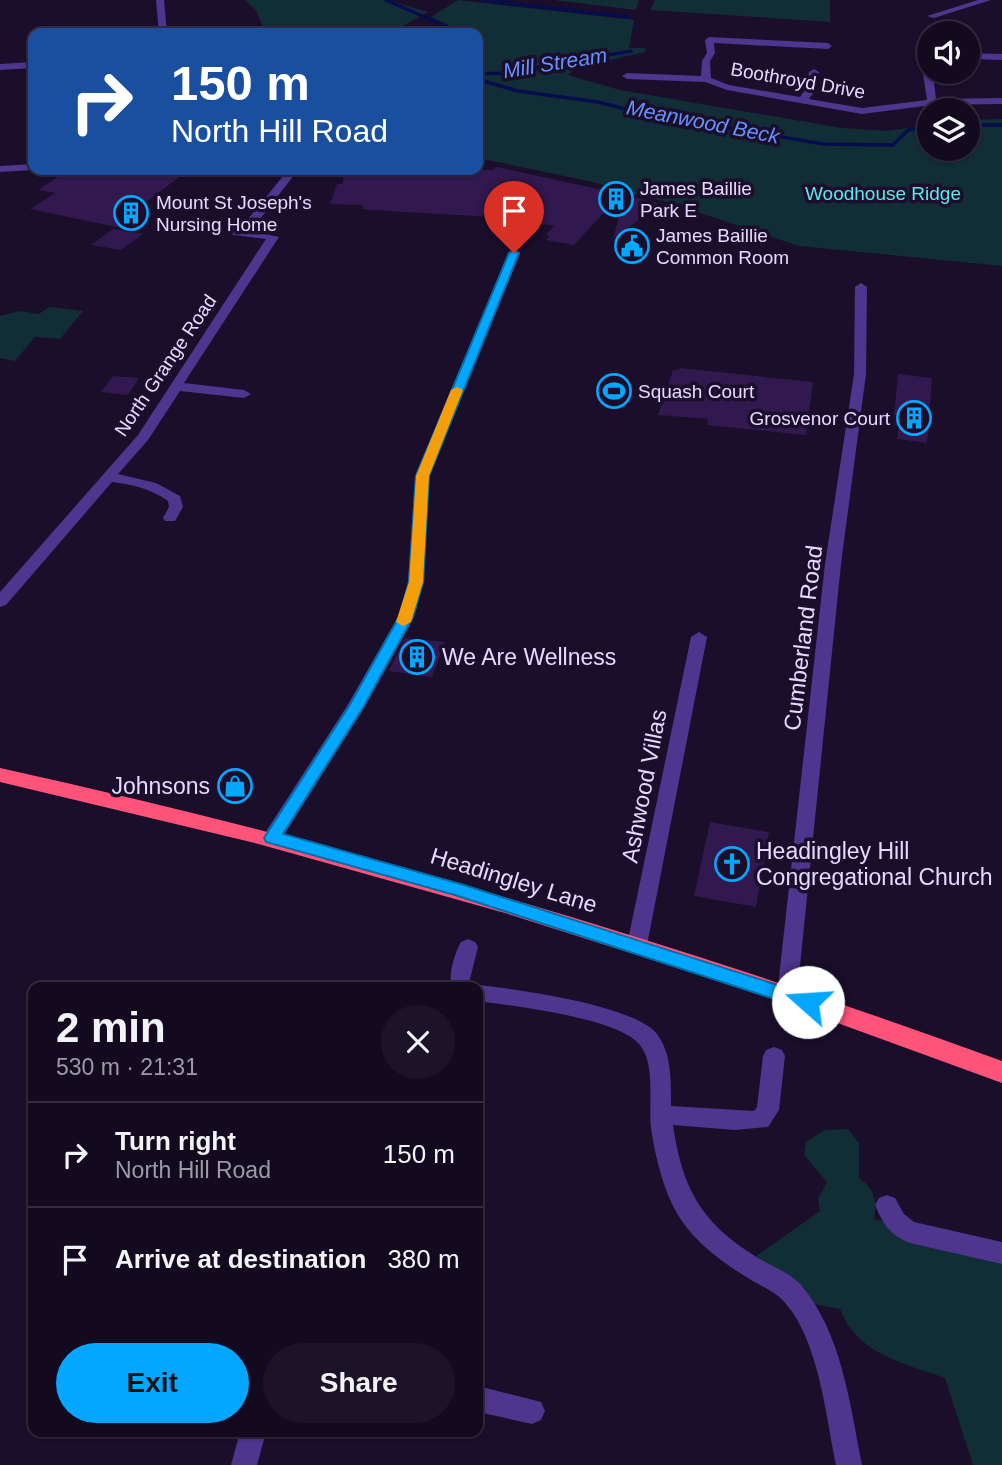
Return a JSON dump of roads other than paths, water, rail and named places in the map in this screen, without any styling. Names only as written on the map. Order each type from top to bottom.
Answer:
[{"type":"highway","name":"Headingley Lane","points":[[0,775],[272,838],[458,889],[787,995],[1002,1072]]},
{"type":"street","points":[[160,0],[163,28]]},
{"type":"street","points":[[931,16],[986,0]]},
{"type":"street","name":"Boothroyd Drive","points":[[828,46],[709,40],[711,53],[706,61],[706,79],[727,87],[862,111],[917,104]]},
{"type":"street","points":[[980,56],[1002,57]]},
{"type":"street","points":[[0,67],[28,66]]},
{"type":"street","points":[[802,101],[811,89],[814,72]]},
{"type":"street","points":[[627,76],[706,79]]},
{"type":"street","name":"Boothroyd Drive","points":[[980,101],[1002,100]]},
{"type":"street","points":[[0,169],[28,167]]},
{"type":"street","name":"North Grange Road","points":[[0,602],[143,437],[273,237],[239,233],[289,175]]},
{"type":"street","points":[[272,838],[356,706],[406,617],[416,582],[422,476],[514,253]]},
{"type":"street","name":"Cumberland Road","points":[[787,995],[833,564],[860,374],[861,287]]},
{"type":"street","points":[[174,386],[244,394]]},
{"type":"street","points":[[106,477],[129,479],[167,492],[175,499],[176,507],[170,518]]},
{"type":"street","name":"Ashwood Villas","points":[[637,945],[699,637]]},
{"type":"street","points":[[461,982],[462,963],[468,947]]},
{"type":"street","points":[[483,994],[620,1020],[644,1034],[656,1051],[667,1151],[681,1197],[694,1223],[731,1255],[789,1290],[823,1350],[849,1465]]},
{"type":"street","points":[[661,1115],[740,1122],[760,1120],[768,1110],[774,1056]]},
{"type":"street","points":[[887,1205],[896,1222],[910,1232],[1002,1253]]},
{"type":"street","points":[[483,1400],[532,1411]]},
{"type":"street","points":[[244,1465],[252,1437]]},
{"type":"waterway","name":"Meanwood Beck","points":[[386,0],[450,28]]},
{"type":"waterway","points":[[483,0],[628,17]]},
{"type":"waterway","name":"Mill Stream","points":[[483,74],[507,73],[631,51]]},
{"type":"waterway","name":"Meanwood Beck","points":[[483,81],[518,91],[598,102],[637,112],[823,144],[893,145],[908,130],[917,129]]},
{"type":"waterway","name":"Meanwood Beck","points":[[980,125],[1002,125]]},
{"type":"place","name":"James Baillie Park E","points":[[616,199]]},
{"type":"place","name":"Mount St Joseph's Nursing Home","points":[[131,213]]},
{"type":"place","name":"James Baillie Common Room","points":[[632,246]]},
{"type":"place","name":"Squash Court","points":[[614,391]]},
{"type":"place","name":"Grosvenor Court","points":[[914,418]]},
{"type":"place","name":"We Are Wellness","points":[[417,657]]},
{"type":"place","name":"Johnsons","points":[[235,786]]},
{"type":"place","name":"Headingley Hill Congregational Church","points":[[732,864]]},
{"type":"park label","name":"Woodhouse Ridge","points":[[883,193]]}]
